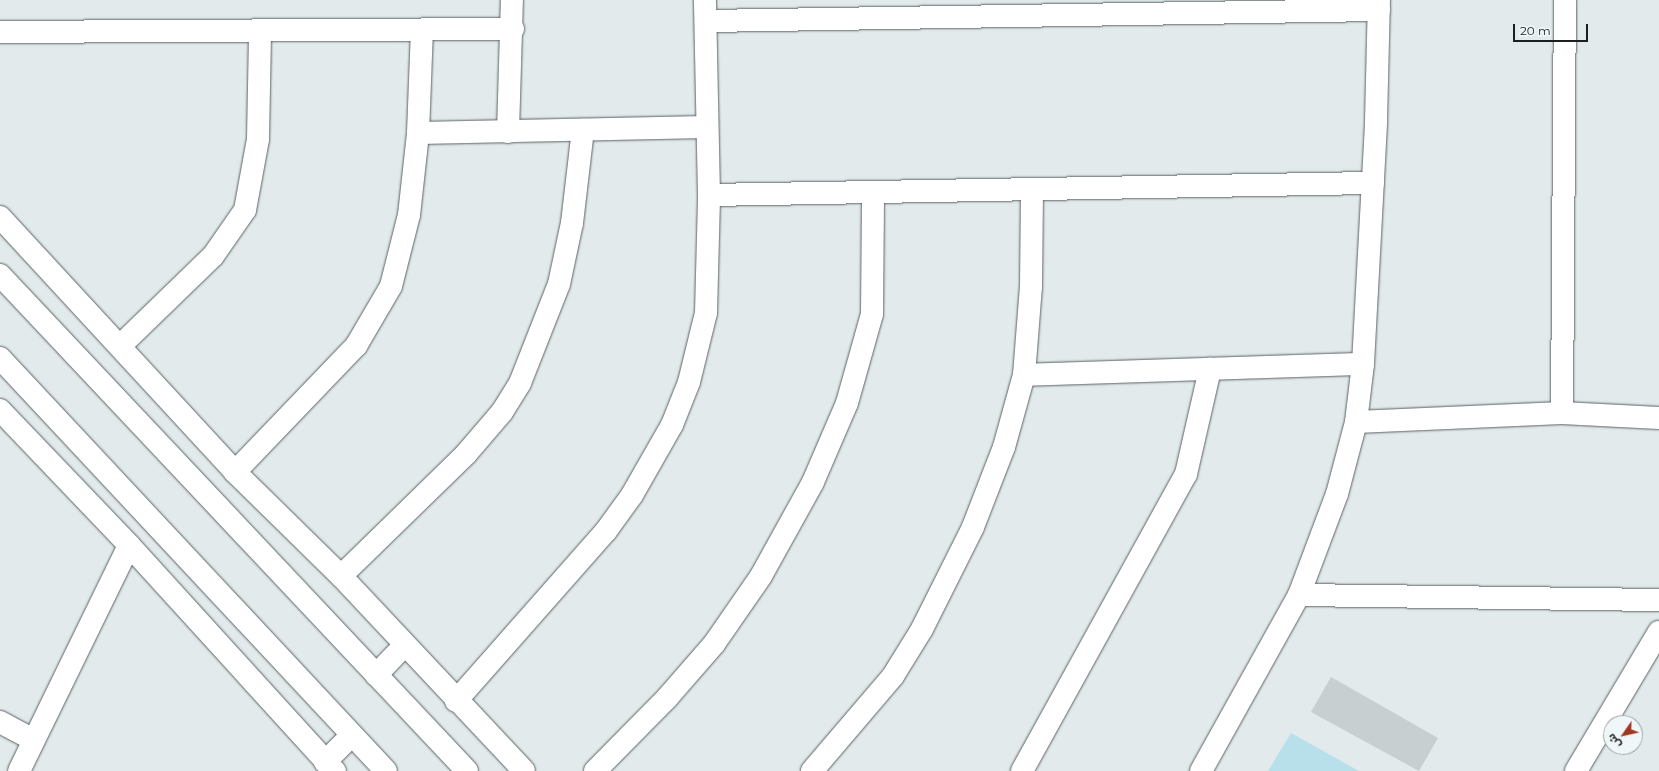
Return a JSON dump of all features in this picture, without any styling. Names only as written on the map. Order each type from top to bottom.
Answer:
[{"type":"street","points":[[508,132],[513,29],[512,0]]},
{"type":"street","points":[[1562,413],[1565,0]]},
{"type":"street","points":[[456,700],[606,531],[632,495],[672,425],[700,347],[706,313],[709,196],[706,10],[1379,5],[1373,183],[1363,364],[1356,422],[1337,494],[1299,595],[1201,771]]},
{"type":"street","points":[[0,32],[260,34],[513,29]]},
{"type":"street","points":[[235,472],[330,377],[375,316],[391,286],[400,256],[409,215],[418,133],[422,31]]},
{"type":"street","points":[[120,346],[213,256],[245,210],[258,139],[260,34]]},
{"type":"street","points":[[418,133],[707,127]]},
{"type":"street","points":[[341,576],[466,454],[502,412],[520,384],[559,284],[572,223],[583,130]]},
{"type":"street","points":[[709,196],[873,192],[1032,192],[1373,183]]},
{"type":"street","points":[[595,771],[667,698],[714,644],[761,576],[813,482],[847,403],[872,314],[873,192]]},
{"type":"street","points":[[812,771],[893,676],[929,616],[989,486],[1024,375],[1031,287],[1032,192]]},
{"type":"street","points":[[0,217],[235,472],[341,576],[404,646],[524,771]]},
{"type":"street","points":[[0,275],[467,771]]},
{"type":"street","points":[[0,358],[386,771]]},
{"type":"street","points":[[1024,375],[1363,364]]},
{"type":"street","points":[[1022,771],[1186,474],[1210,369]]},
{"type":"street","points":[[0,410],[129,545],[330,766],[352,735]]},
{"type":"street","points":[[1356,422],[1562,413],[1659,418]]},
{"type":"street","points":[[19,771],[129,545]]},
{"type":"street","points":[[1299,595],[1659,600]]},
{"type":"street","points":[[1576,771],[1659,632]]},
{"type":"street","points":[[376,675],[404,646]]},
{"type":"street","points":[[0,722],[34,740]]},
{"type":"shaded area","points":[[1291,733],[1359,771],[1268,771]]},
{"type":"building","points":[[1331,677],[1438,738],[1419,771],[1311,712]]}]
